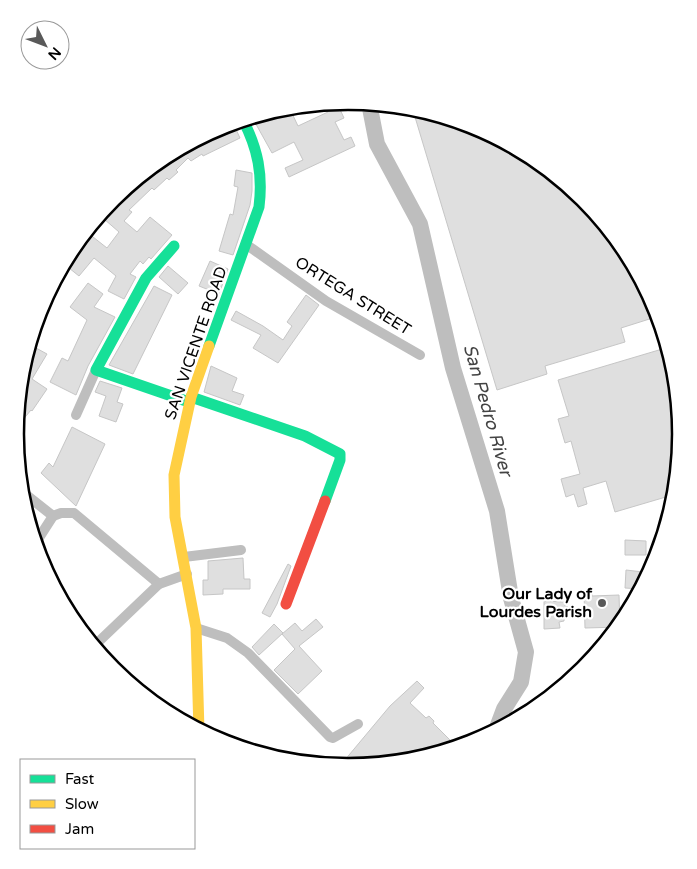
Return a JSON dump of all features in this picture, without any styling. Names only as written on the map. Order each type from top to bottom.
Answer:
[{"type":"main road","name":"SAN VICENTE ROAD","points":[[199,723],[196,628],[175,516],[174,475],[190,400],[247,245],[258,207],[262,182],[261,162],[246,126]]},
{"type":"main road","points":[[174,246],[146,278],[96,370],[305,436],[340,454],[340,460],[286,604]]},
{"type":"street","name":"ORTEGA STREET","points":[[247,245],[326,301],[420,355]]},
{"type":"street","points":[[76,415],[96,370]]},
{"type":"street","points":[[30,498],[53,516]]},
{"type":"street","points":[[40,536],[53,516],[61,513],[74,513],[159,584]]},
{"type":"street","points":[[184,557],[241,550]]},
{"type":"street","points":[[98,642],[159,584],[187,574]]},
{"type":"street","points":[[196,628],[227,638],[248,653],[333,738],[358,724]]},
{"type":"building","points":[[327,110],[340,110],[344,118],[335,122],[344,140],[351,137],[355,146],[289,177],[285,168],[303,160],[294,142],[272,153],[256,124],[293,115],[298,126],[328,112]]},
{"type":"building","points":[[415,117],[453,127],[492,143],[529,164],[563,190],[593,220],[619,254],[640,291],[652,318],[621,328],[625,342],[545,366],[547,374],[497,390]]},
{"type":"building","points":[[236,130],[240,138],[203,156],[202,154],[191,161],[188,158],[176,170],[178,172],[169,180],[167,178],[154,190],[152,188],[129,210],[132,212],[124,221],[137,232],[150,217],[172,235],[151,259],[149,257],[143,264],[140,261],[130,274],[136,277],[124,299],[108,291],[116,276],[94,258],[79,276],[69,268],[92,236],[107,248],[119,232],[105,219],[134,190],[186,153]]},
{"type":"building","points":[[236,170],[252,173],[252,191],[250,205],[233,255],[219,251],[230,214],[233,215],[238,187],[234,186]]},
{"type":"building","points":[[210,261],[228,269],[219,294],[199,286]]},
{"type":"building","points":[[168,266],[188,283],[178,294],[159,277]]},
{"type":"building","points":[[88,283],[103,294],[94,307],[115,317],[88,366],[76,395],[50,382],[62,358],[68,361],[87,320],[70,307]]},
{"type":"building","points":[[154,286],[172,295],[133,374],[109,365]]},
{"type":"building","points":[[306,295],[319,305],[278,363],[253,348],[261,335],[231,320],[236,311],[283,340],[292,326],[287,322]]},
{"type":"building","points":[[36,348],[47,354],[32,379],[47,389],[32,411],[24,418],[30,371]]},
{"type":"building","points":[[662,349],[673,413],[673,456],[667,497],[615,512],[606,481],[583,488],[587,504],[578,507],[574,494],[566,497],[561,479],[580,474],[571,441],[565,443],[558,419],[569,416],[558,380]]},
{"type":"building","points":[[211,366],[237,378],[232,391],[244,395],[240,405],[204,392]]},
{"type":"building","points":[[100,381],[122,388],[117,402],[123,404],[116,422],[99,416],[106,396],[95,392]]},
{"type":"building","points":[[72,427],[105,444],[76,506],[41,473],[49,463],[53,467]]},
{"type":"building","points":[[625,540],[646,541],[646,555],[625,555]]},
{"type":"building","points":[[243,558],[244,579],[250,579],[250,589],[223,589],[223,594],[203,595],[203,580],[208,580],[208,561]]},
{"type":"building","points":[[288,564],[291,566],[277,604],[270,617],[262,613]]},
{"type":"building","points":[[626,570],[643,572],[634,589],[625,588]]},
{"type":"building","name":"Our Lady of Lourdes Parish","points":[[592,591],[592,596],[619,595],[620,614],[610,627],[585,628],[584,592]]},
{"type":"building","points":[[544,601],[564,602],[565,606],[568,607],[568,617],[564,616],[564,621],[559,622],[560,628],[544,629]]},
{"type":"building","points":[[316,619],[323,627],[299,646],[322,671],[298,694],[274,670],[295,649],[282,634],[295,623],[302,631]]},
{"type":"building","points":[[274,624],[283,633],[259,655],[252,647]]},
{"type":"building","points":[[417,681],[424,688],[410,703],[426,718],[429,716],[434,721],[433,723],[452,742],[412,753],[370,759],[346,759],[390,706]]},
{"type":"waterway","name":"San Pedro River","points":[[370,110],[377,144],[420,224],[453,368],[497,511],[511,598],[526,652],[521,682],[504,709],[499,722]]},
{"type":"traffic: fast","points":[[209,346],[259,207],[260,173],[256,152],[246,126]]},
{"type":"traffic: fast","points":[[174,246],[146,278],[96,370],[189,402]]},
{"type":"traffic: fast","points":[[191,397],[305,436],[340,454],[340,460],[325,501]]},
{"type":"traffic: slow","points":[[199,723],[196,628],[175,517],[174,475],[191,397],[209,346]]},
{"type":"traffic: jam","points":[[286,604],[325,501]]},
{"type":"place","name":"Our Lady of Lourdes Parish","points":[[602,603]]}]
